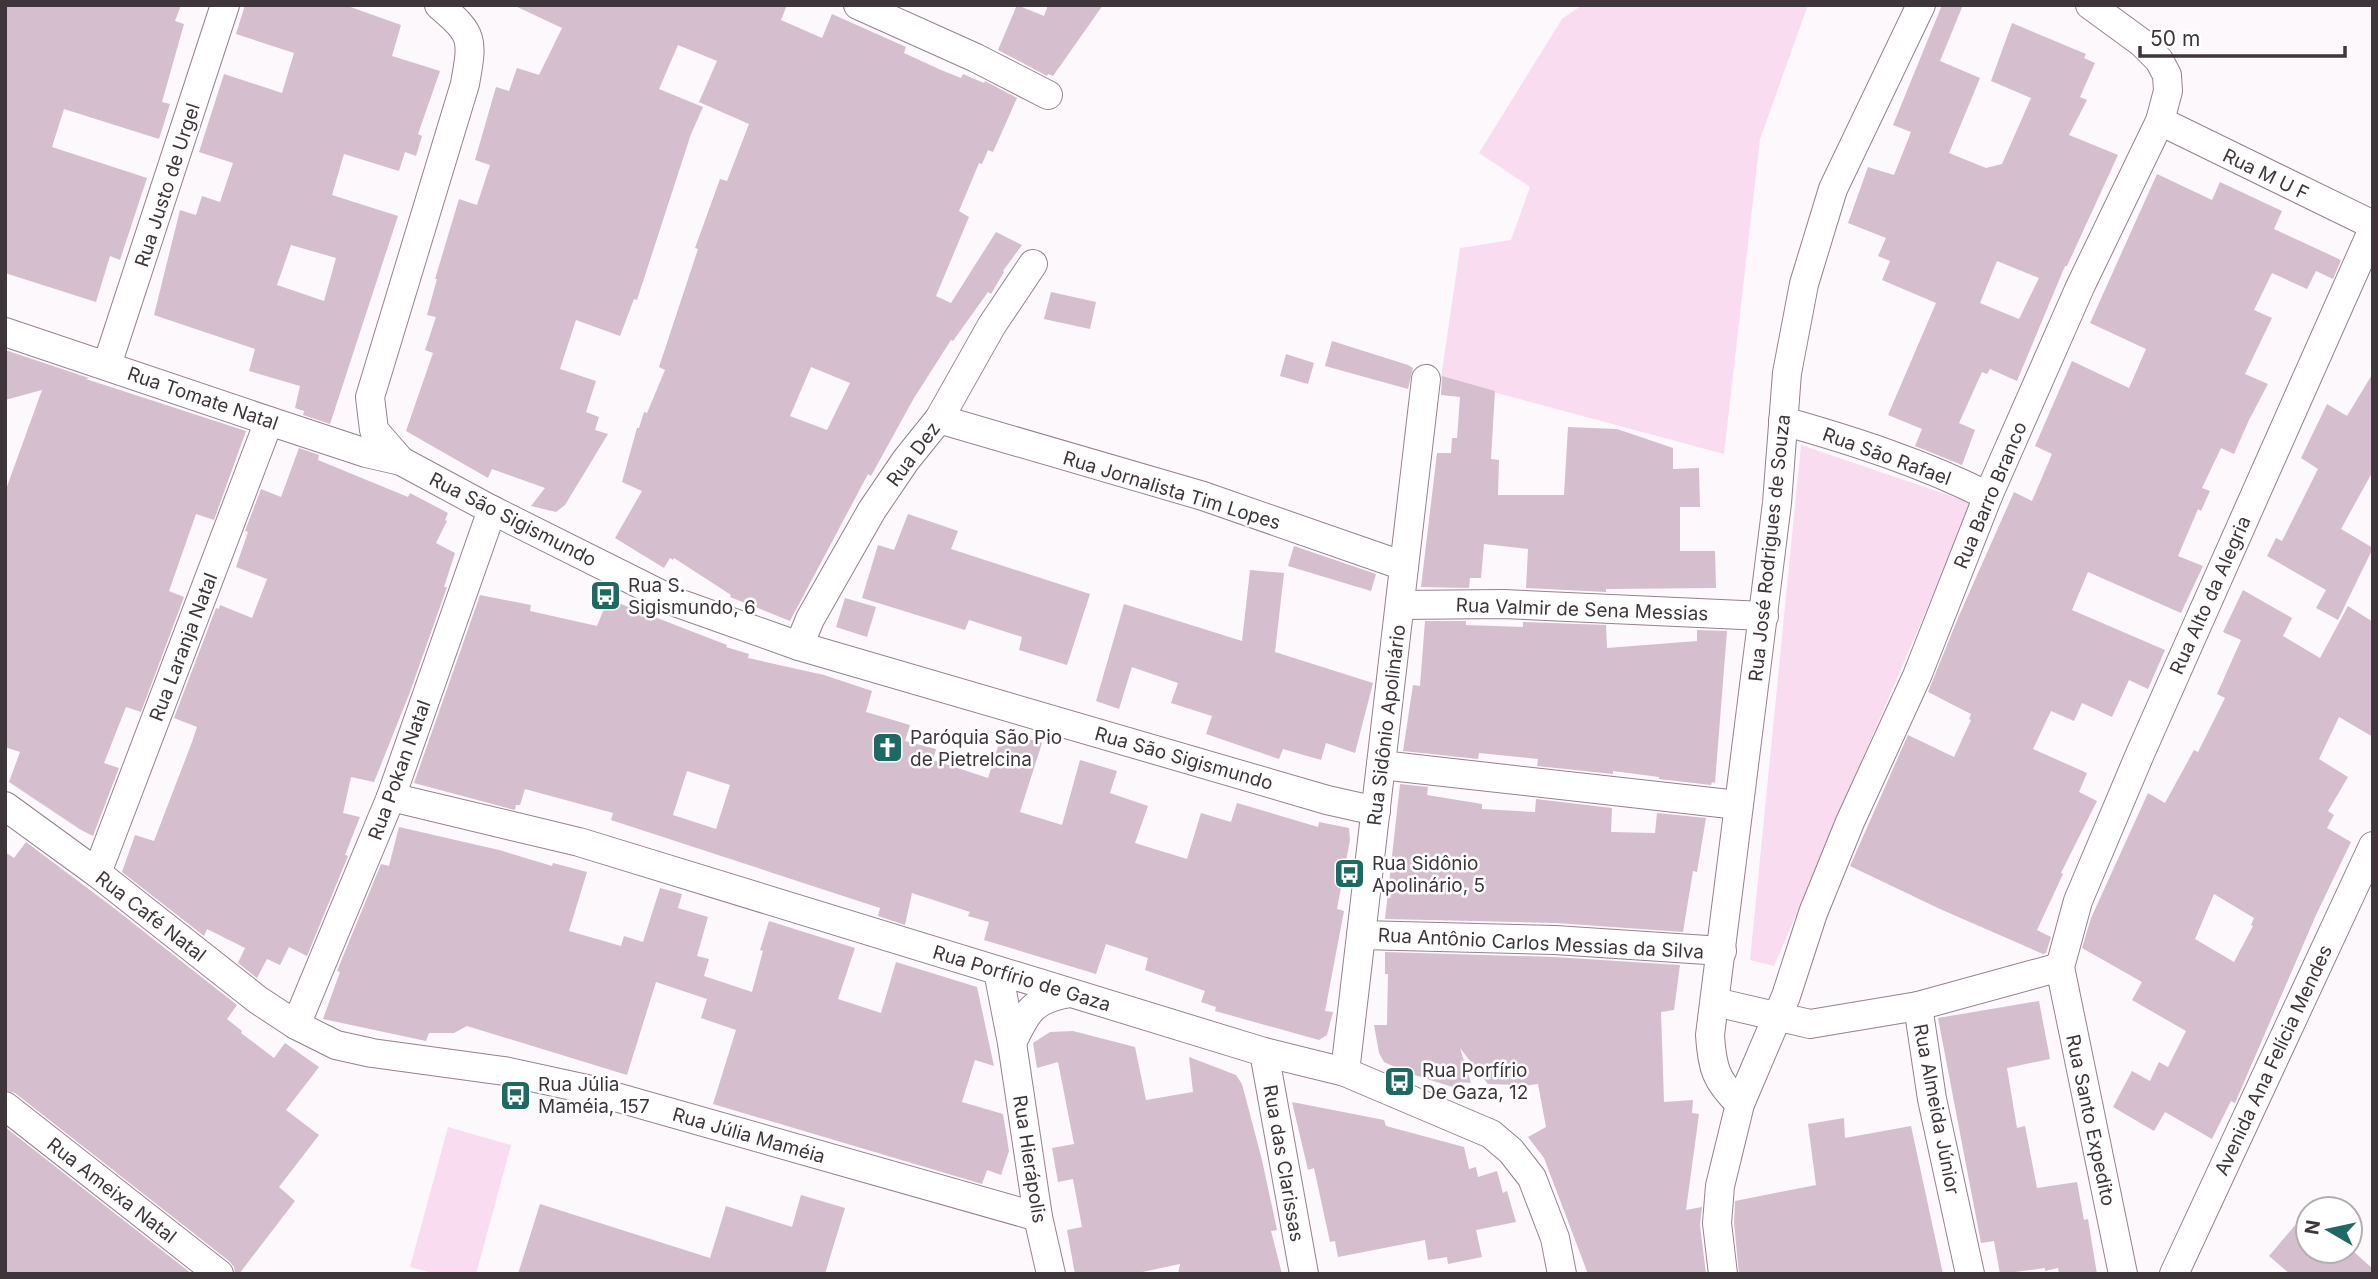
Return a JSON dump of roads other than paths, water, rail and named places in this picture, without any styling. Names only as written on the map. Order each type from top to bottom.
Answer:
[{"type":"street","name":"Rua Justo de Urgel","points":[[107,365],[225,5]]},
{"type":"street","name":"Rua São Sigismundo","points":[[439,5],[462,25],[472,48],[466,84],[370,397],[374,430],[401,461],[678,603],[799,646],[1327,800],[1376,811]]},
{"type":"street","points":[[858,5],[976,58],[1048,95]]},
{"type":"street","name":"Rua José Rodrigues de Souza","points":[[1740,1104],[1717,1077],[1711,1057],[1710,1035],[1764,616],[1777,503],[1787,373],[1804,284],[1833,189],[1921,5]]},
{"type":"street","name":"Rua Barro Branco","points":[[1723,1274],[1717,1223],[1720,1186],[1740,1104],[1787,996],[1813,913],[1850,822],[1917,676],[1988,496],[2080,287],[2160,121],[2168,91],[2167,75],[2159,60],[2142,43],[2090,5]]},
{"type":"street","name":"Rua M U F","points":[[2160,121],[2373,227]]},
{"type":"street","name":"Rua Alto da Alegria","points":[[2060,967],[2078,901],[2140,754],[2373,227]]},
{"type":"street","name":"Rua Dez","points":[[799,646],[810,619],[872,510],[906,460],[939,419],[992,325],[1033,264]]},
{"type":"street","name":"Rua Tomate Natal","points":[[5,332],[366,453],[401,461]]},
{"type":"street","name":"Rua Sidônio Apolinário","points":[[1345,1072],[1426,379]]},
{"type":"street","name":"Rua Jornalista Tim Lopes","points":[[939,419],[1203,496],[1404,566]]},
{"type":"street","name":"Rua Laranja Natal","points":[[97,873],[269,421]]},
{"type":"street","name":"Rua São Rafael","points":[[1783,421],[1881,450],[1955,479],[1988,496]]},
{"type":"street","name":"Rua Pokan Natal","points":[[296,1025],[391,797],[492,510]]},
{"type":"street","name":"Rua Valmir de Sena Messias","points":[[1400,605],[1503,604],[1764,616]]},
{"type":"street","points":[[1381,765],[1738,805]]},
{"type":"street","name":"Rua Porfírio de Gaza","points":[[391,797],[579,842],[1264,1052],[1345,1072],[1491,1134],[1511,1151],[1532,1178],[1555,1238],[1562,1274]]},
{"type":"street","name":"Rua Café Natal","points":[[5,806],[97,873],[258,1000],[296,1025]]},
{"type":"street","name":"Avenida Ana Felícia Mendes","points":[[2174,1274],[2373,846]]},
{"type":"street","name":"Rua Antônio Carlos Messias da Silva","points":[[1361,935],[1555,940],[1721,951]]},
{"type":"street","name":"Rua Almeida Júnior","points":[[1970,1274],[1932,1099],[1918,1006],[2060,967]]},
{"type":"street","name":"Rua Santo Expedito","points":[[2060,967],[2123,1274]]},
{"type":"street","name":"Rua Hierápolis","points":[[998,971],[1012,1043],[1038,1217],[1051,1274]]},
{"type":"street","points":[[1012,1043],[1032,1007],[1053,996],[1070,993]]},
{"type":"street","points":[[1715,1002],[1810,1024],[1918,1006]]},
{"type":"street","name":"Rua Júlia Maméia","points":[[296,1025],[336,1045],[372,1053],[504,1071],[591,1090],[1038,1217]]},
{"type":"street","name":"Rua das Clarissas","points":[[1264,1052],[1304,1274]]},
{"type":"street","name":"Rua Ameixa Natal","points":[[5,1106],[219,1274]]},
{"type":"place","name":"Rua S. Sigismundo, 6","points":[[605,596]]},
{"type":"place","name":"Paróquia São Pio de Pietrelcina","points":[[887,748]]},
{"type":"place","name":"Rua Sidônio Apolinário, 5","points":[[1349,874]]},
{"type":"place","name":"Rua Porfírio De Gaza, 12","points":[[1399,1081]]},
{"type":"place","name":"Rua Júlia Maméia, 157","points":[[515,1095]]}]
